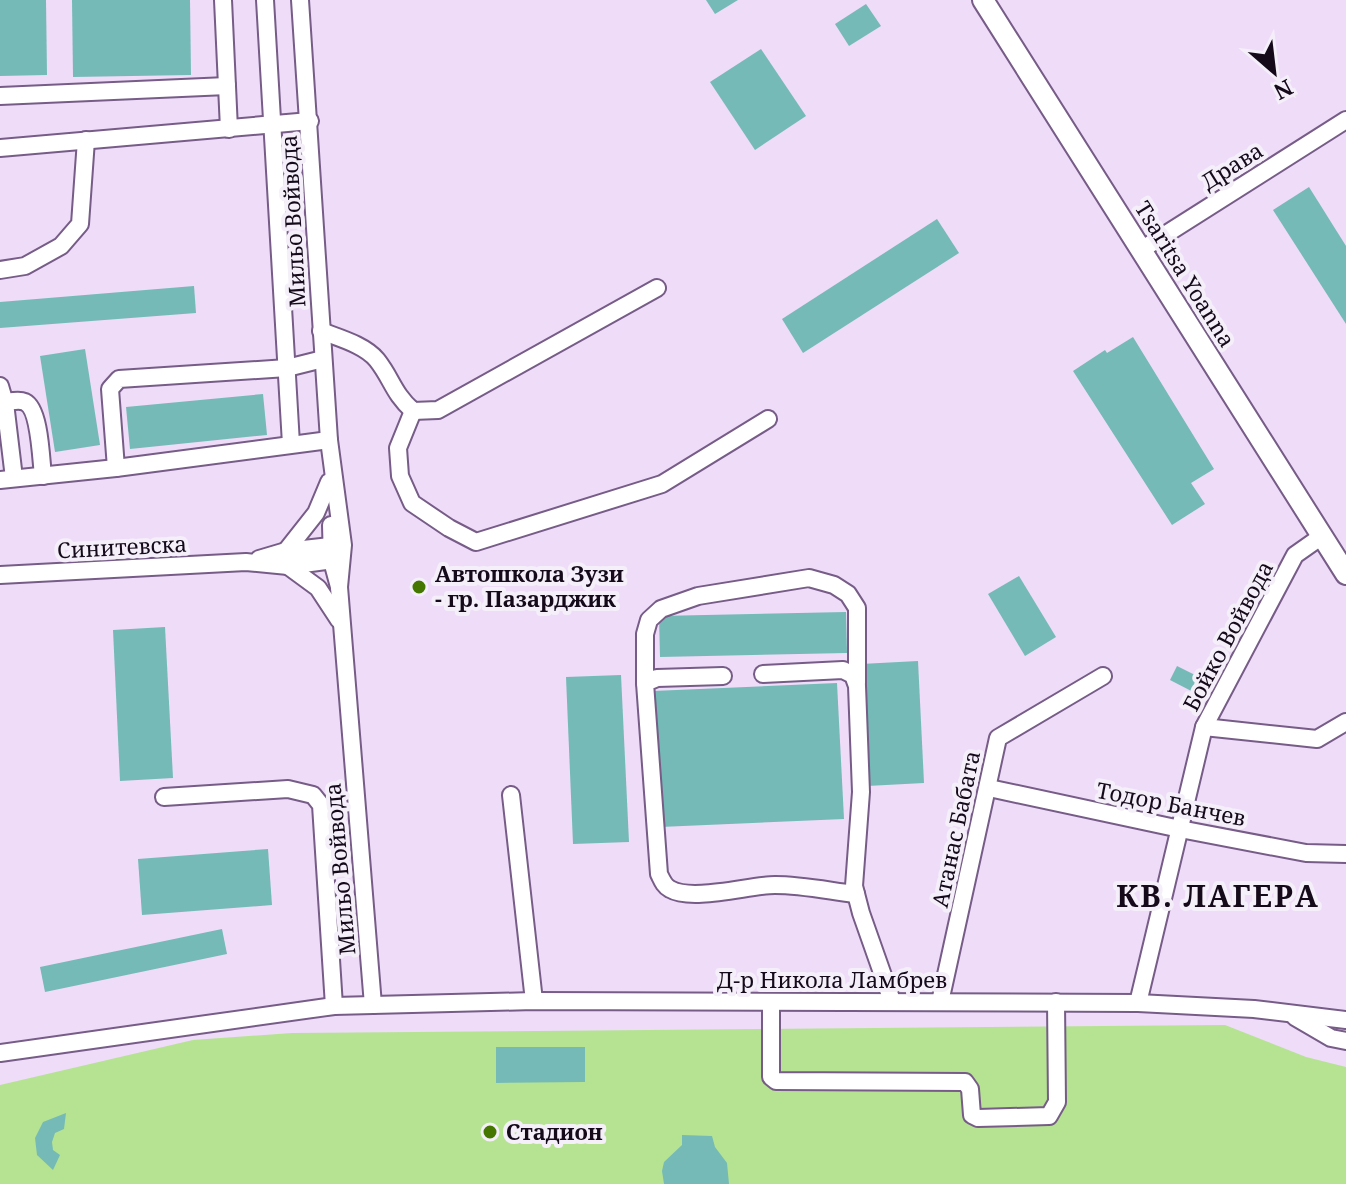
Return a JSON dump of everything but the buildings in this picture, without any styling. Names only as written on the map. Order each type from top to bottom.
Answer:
[{"type":"main road","name":"Tsaritsa Yoanna","points":[[983,0],[1333,544],[1346,574]]},
{"type":"street","points":[[223,0],[229,129]]},
{"type":"street","points":[[265,0],[291,444]]},
{"type":"street","name":"Мильо Войвода","points":[[300,0],[339,587],[373,1005]]},
{"type":"street","points":[[0,96],[227,86]]},
{"type":"street","name":"Драва","points":[[1141,250],[1346,120]]},
{"type":"street","points":[[0,148],[310,121]]},
{"type":"street","points":[[0,270],[25,266],[61,246],[80,224],[86,140]]},
{"type":"street","points":[[321,331],[352,343],[377,359],[398,398],[413,411],[438,410],[657,288]]},
{"type":"street","points":[[116,468],[110,389],[119,379],[287,368],[323,359]]},
{"type":"street","points":[[0,386],[7,479],[329,440]]},
{"type":"street","points":[[2,403],[22,400],[30,405],[35,415],[43,476]]},
{"type":"street","points":[[413,411],[398,448],[400,476],[412,503],[476,542],[662,484],[768,419]]},
{"type":"street","name":"Мильо Войвода","points":[[329,440],[329,482],[338,552]]},
{"type":"street","points":[[329,482],[316,513],[287,559],[318,588],[342,625]]},
{"type":"street","name":"Бойко Войвода","points":[[1138,1003],[1204,727],[1295,555],[1333,544]]},
{"type":"street","name":"Синитевска","points":[[0,575],[246,562],[338,552]]},
{"type":"street","points":[[856,894],[774,885],[697,893],[672,891],[664,885],[659,874],[645,683],[645,634],[649,620],[661,609],[698,596],[809,578],[834,585],[848,594],[857,608],[861,792],[854,886],[892,1001]]},
{"type":"street","points":[[763,674],[843,670],[853,675],[857,686]]},
{"type":"street","points":[[645,683],[657,678],[723,676]]},
{"type":"street","name":"Атанас Бабата","points":[[940,1002],[998,738],[1103,676]]},
{"type":"street","points":[[1204,727],[1317,739],[1346,722]]},
{"type":"street","name":"Тодор Банчев","points":[[989,788],[1306,853],[1346,854]]},
{"type":"street","points":[[164,797],[288,789],[313,795],[321,805],[334,1006]]},
{"type":"street","points":[[511,795],[534,1001]]},
{"type":"street","name":"Д-р Никола Ламбрев","points":[[0,1053],[334,1006],[534,1001],[1138,1003],[1346,1020]]},
{"type":"street","points":[[771,1002],[771,1077],[776,1081],[965,1082],[970,1089],[972,1115],[978,1118],[1049,1116],[1053,1113],[1057,1102],[1056,1002]]},
{"type":"street","name":"Д-р Никола Ламбрев","points":[[1290,1014],[1331,1038],[1346,1041]]},
{"type":"green space","points":[[1225,1025],[1306,1057],[1346,1067],[1346,1184],[0,1184],[0,1085],[193,1040],[292,1033]]},
{"type":"place","name":"Автошкола Зузи - гр. Пазарджик","points":[[419,587]]},
{"type":"place","name":"Стадион","points":[[490,1132]]},
{"type":"district","name":"КВ. ЛАГЕРА","points":[[1218,897]]}]
